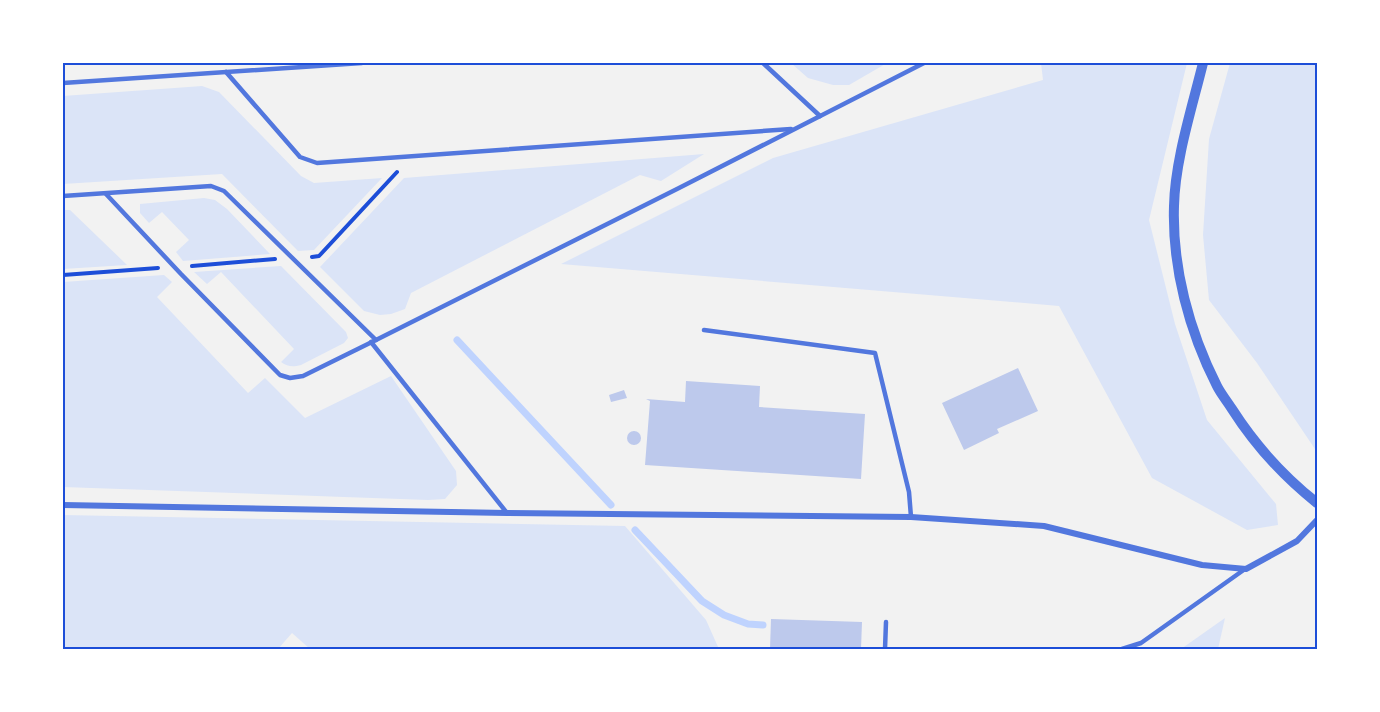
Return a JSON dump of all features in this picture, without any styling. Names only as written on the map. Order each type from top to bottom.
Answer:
[{"type":"street","points":[[1203,63],[1179,162],[1174,205],[1176,253],[1184,297],[1198,344],[1218,387],[1242,424],[1276,466],[1317,503]]},
{"type":"street","points":[[63,505],[911,517],[1044,526],[1202,565],[1246,569],[1297,541],[1317,520]]},
{"type":"lane","points":[[63,83],[362,63]]},
{"type":"lane","points":[[763,63],[820,116]]},
{"type":"lane","points":[[106,194],[280,375],[290,378],[303,376],[659,199],[924,63]]},
{"type":"lane","points":[[226,72],[300,157],[317,163],[794,129]]},
{"type":"lane","points":[[63,196],[211,186],[224,190],[373,341],[507,513]]},
{"type":"lane","points":[[704,330],[875,353],[909,492],[911,517]]},
{"type":"lane","points":[[1122,649],[1141,644],[1246,569]]},
{"type":"lane","points":[[885,649],[886,622]]},
{"type":"path","points":[[63,275],[319,256],[410,157]]},
{"type":"shaded area","points":[[791,63],[887,63],[849,85],[833,85],[808,78]]},
{"type":"shaded area","points":[[1041,63],[1187,63],[1149,220],[1175,324],[1207,420],[1276,504],[1278,525],[1247,530],[1152,478],[1059,306],[561,264],[773,158],[1043,80]]},
{"type":"shaded area","points":[[1230,63],[1317,63],[1317,452],[1257,363],[1209,300],[1203,235],[1209,139]]},
{"type":"shaded area","points":[[202,86],[219,92],[301,176],[314,183],[382,178],[314,250],[298,251],[222,174],[63,184],[63,96]]},
{"type":"shaded area","points":[[704,154],[661,181],[640,175],[411,293],[405,309],[391,314],[380,315],[364,311],[320,267],[404,178]]},
{"type":"shaded area","points":[[204,198],[215,200],[227,209],[270,254],[183,261],[176,252],[189,240],[162,212],[149,223],[140,213],[140,204]]},
{"type":"shaded area","points":[[63,210],[70,210],[127,265],[63,269]]},
{"type":"shaded area","points":[[281,266],[346,332],[348,338],[344,343],[301,365],[288,366],[281,362],[294,349],[221,272],[207,284],[194,272]]},
{"type":"shaded area","points":[[164,275],[172,282],[157,297],[248,393],[265,378],[305,418],[391,376],[456,471],[457,485],[445,499],[428,500],[63,487],[63,282]]},
{"type":"shaded area","points":[[63,515],[625,526],[706,620],[719,649],[310,649],[292,633],[278,649],[63,649]]},
{"type":"shaded area","points":[[1225,618],[1218,649],[1181,649]]},
{"type":"building","points":[[1018,368],[1038,411],[997,429],[999,433],[964,450],[942,403]]},
{"type":"building","points":[[686,381],[760,386],[759,407],[865,414],[861,479],[645,465],[650,401],[646,399],[685,402]]},
{"type":"building","points":[[624,390],[627,398],[611,402],[609,395]]},
{"type":"building","points":[[634,431],[639,433],[641,438],[639,443],[634,445],[629,443],[627,438],[629,433]]},
{"type":"building","points":[[771,619],[862,622],[861,649],[770,649]]},
{"type":"waterway","points":[[457,340],[611,505]]},
{"type":"waterway","points":[[635,530],[702,601],[724,615],[748,624],[763,625]]}]
